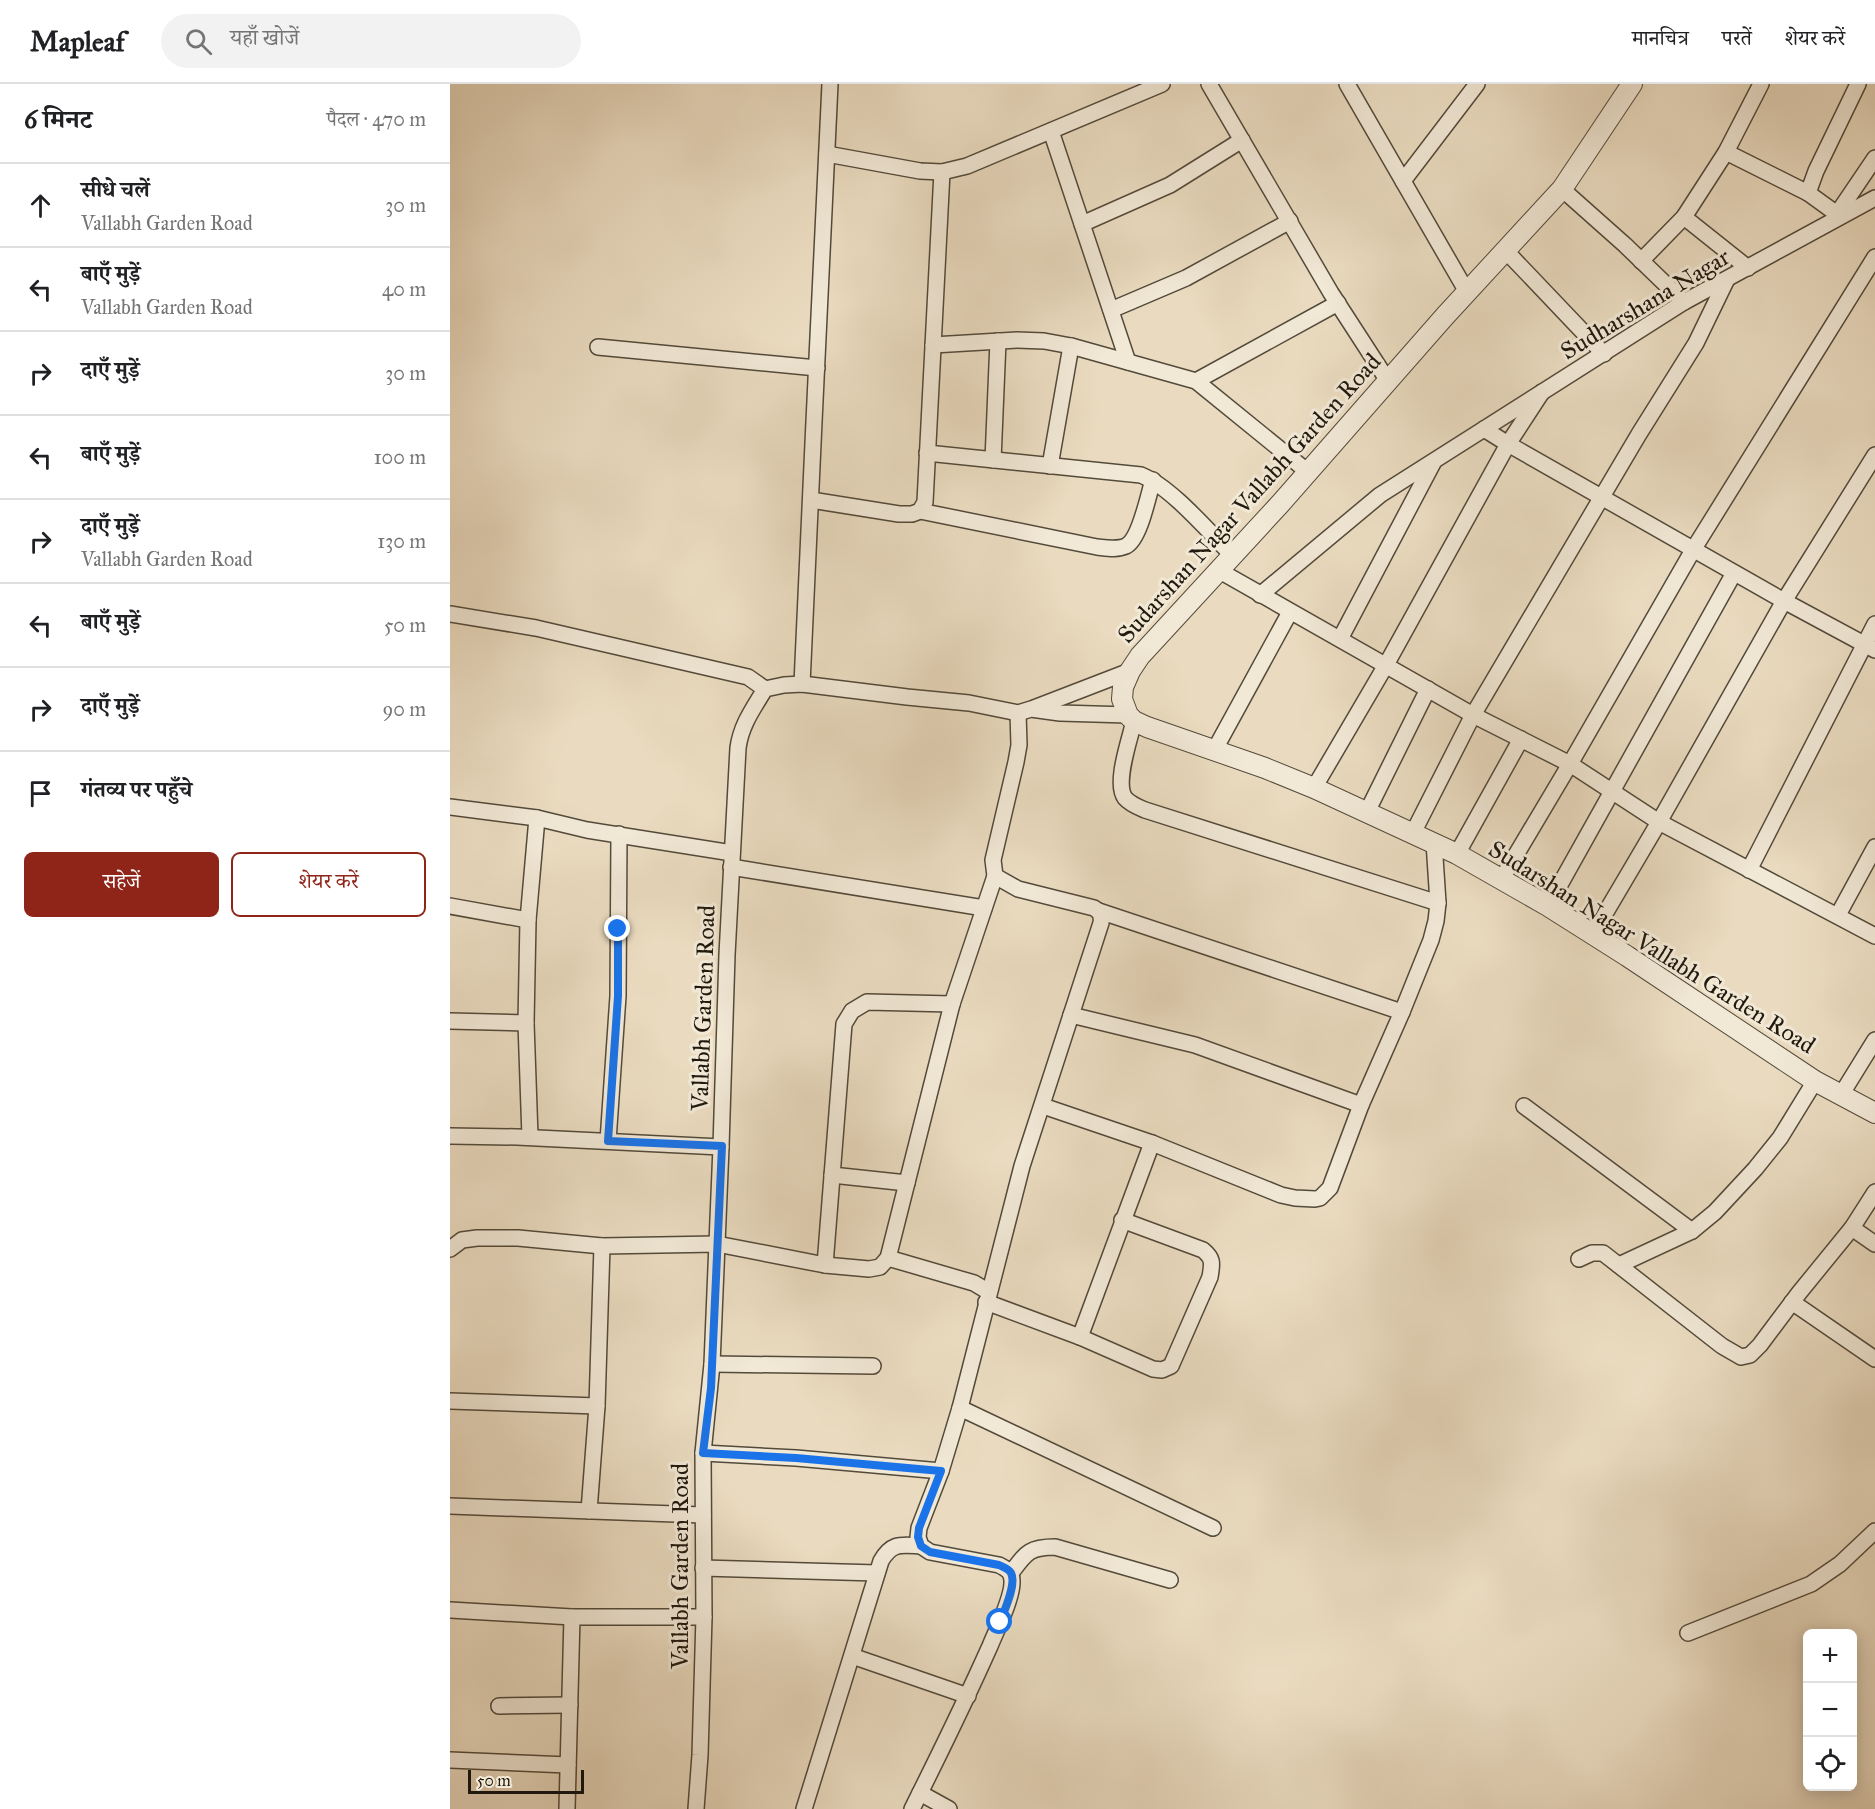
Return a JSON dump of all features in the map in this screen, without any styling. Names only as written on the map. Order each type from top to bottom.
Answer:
[{"type":"street","points":[[802,684],[830,84]]},
{"type":"street","points":[[826,154],[920,171],[942,172],[967,166],[1162,84]]},
{"type":"street","points":[[1209,84],[1338,303],[1388,381]]},
{"type":"street","points":[[1403,181],[1478,84]]},
{"type":"street","name":"Sudarshan Nagar Vallabh Garden Road","points":[[1632,84],[1562,189],[1140,656],[1123,687],[1122,699],[1131,718],[1147,727],[1314,788],[1457,854],[1593,934],[1815,1081],[1875,1113]]},
{"type":"street","points":[[1641,261],[1684,217],[1726,152],[1761,84]]},
{"type":"street","points":[[1808,193],[1816,171],[1858,84]]},
{"type":"street","points":[[1352,87],[1467,292]]},
{"type":"street","points":[[1051,131],[1128,362]]},
{"type":"street","points":[[1082,224],[1170,185],[1242,140]]},
{"type":"street","points":[[1726,152],[1808,193],[1834,218]]},
{"type":"street","name":"Sudharshana Nagar","points":[[1834,218],[1875,158]]},
{"type":"street","points":[[921,511],[925,502],[942,172]]},
{"type":"street","points":[[1562,189],[1683,302]]},
{"type":"street","name":"Sudharshana Nagar","points":[[1260,595],[1380,495],[1434,460],[1683,302],[1748,268],[1834,218],[1875,198]]},
{"type":"street","points":[[1684,217],[1748,268]]},
{"type":"street","points":[[1111,310],[1186,278],[1290,221]]},
{"type":"street","points":[[1505,250],[1604,354]]},
{"type":"street","points":[[1501,880],[1693,550],[1875,258]]},
{"type":"street","points":[[1413,833],[1473,715],[1696,343],[1727,279]]},
{"type":"street","points":[[1196,381],[1338,303]]},
{"type":"street","points":[[993,460],[998,341]]},
{"type":"street","points":[[933,345],[1044,341],[1071,346],[1196,381],[1308,472]]},
{"type":"street","points":[[1050,466],[1071,346]]},
{"type":"street","points":[[598,347],[817,368]]},
{"type":"street","points":[[1314,788],[1386,665],[1508,444],[1542,392]]},
{"type":"street","points":[[1484,429],[1601,498],[1870,648]]},
{"type":"street","points":[[927,453],[1141,475],[1153,480],[1168,493],[1232,555]]},
{"type":"street","points":[[1593,934],[1784,601],[1875,455]]},
{"type":"street","points":[[1340,639],[1434,460]]},
{"type":"street","points":[[811,500],[899,514],[921,511],[1114,549],[1127,545],[1135,538],[1153,480]]},
{"type":"street","points":[[1218,570],[1473,715],[1570,764],[1659,822],[1875,936]]},
{"type":"street","points":[[1548,906],[1734,573]]},
{"type":"street","points":[[1214,751],[1290,612]]},
{"type":"street","points":[[450,614],[536,628],[748,677],[765,689],[802,684],[1025,711],[1131,718],[1121,774],[1121,788],[1124,797],[1131,804],[1438,903]]},
{"type":"street","points":[[1749,870],[1870,648],[1875,624]]},
{"type":"street","points":[[1025,711],[1130,671]]},
{"type":"street","name":"Vallabh Garden Road","points":[[696,1809],[704,1617],[703,1453],[712,1364],[731,860],[740,734],[744,721],[765,689]]},
{"type":"street","points":[[1367,812],[1428,689]]},
{"type":"street","points":[[450,1249],[462,1240],[477,1238],[518,1238],[602,1246],[717,1244],[825,1265],[869,1269],[880,1267],[888,1258],[952,1004],[995,876],[993,860],[1016,762],[1025,711]]},
{"type":"street","points":[[1457,854],[1521,739]]},
{"type":"street","points":[[450,807],[537,819],[587,830],[619,834],[731,860],[984,908]]},
{"type":"street","points":[[530,1137],[526,1023],[528,920],[537,819]]},
{"type":"street","points":[[608,1141],[618,996],[619,834]]},
{"type":"street","points":[[1043,1106],[1152,1143],[1281,1195],[1295,1198],[1320,1198],[1330,1188],[1360,1106],[1431,940],[1438,903],[1434,842]]},
{"type":"street","points":[[1838,915],[1875,847]]},
{"type":"street","points":[[995,876],[1018,889],[1086,905],[1402,1012]]},
{"type":"street","points":[[450,906],[528,920]]},
{"type":"street","points":[[921,1546],[918,1537],[919,1528],[941,1471],[960,1408],[1022,1166],[1101,923],[1100,911]]},
{"type":"street","points":[[825,1265],[844,1024],[852,1011],[867,1002],[952,1004]]},
{"type":"street","points":[[1071,1015],[1195,1045],[1360,1106]]},
{"type":"street","points":[[450,1021],[526,1023]]},
{"type":"street","points":[[1841,1095],[1875,1040]]},
{"type":"street","points":[[1619,1265],[1692,1231],[1715,1212],[1763,1161],[1815,1081]]},
{"type":"street","points":[[1524,1106],[1692,1231]]},
{"type":"street","points":[[450,1136],[530,1137],[722,1146]]},
{"type":"street","points":[[1080,1337],[1152,1143]]},
{"type":"street","points":[[832,1175],[907,1183]]},
{"type":"street","points":[[1579,1259],[1598,1252],[1603,1253],[1722,1346],[1741,1357],[1750,1355],[1852,1228],[1875,1192]]},
{"type":"street","points":[[888,1258],[974,1283],[988,1297],[1153,1369],[1162,1370],[1171,1366],[1210,1277],[1212,1266],[1210,1256],[1203,1250],[1122,1220]]},
{"type":"street","points":[[1852,1228],[1875,1244]]},
{"type":"street","points":[[589,1511],[597,1406],[602,1246]]},
{"type":"street","points":[[1792,1302],[1875,1359]]},
{"type":"street","points":[[712,1364],[873,1365]]},
{"type":"street","points":[[450,1401],[597,1406]]},
{"type":"street","points":[[960,1408],[1214,1528]]},
{"type":"street","points":[[703,1453],[796,1458],[941,1471]]},
{"type":"street","points":[[450,1506],[703,1515]]},
{"type":"street","points":[[1688,1634],[1811,1584],[1840,1564],[1875,1531]]},
{"type":"street","points":[[804,1809],[878,1573],[887,1551],[897,1545],[921,1546],[930,1552],[999,1565],[1011,1573],[1012,1587],[1000,1622],[968,1696],[912,1809]]},
{"type":"street","points":[[1011,1573],[1025,1555],[1038,1547],[1055,1547],[1170,1580]]},
{"type":"street","points":[[703,1568],[878,1573]]},
{"type":"street","points":[[450,1610],[572,1617],[704,1617]]},
{"type":"street","points":[[567,1809],[572,1617]]},
{"type":"street","points":[[852,1656],[968,1696]]},
{"type":"street","points":[[500,1706],[570,1705]]},
{"type":"street","points":[[450,1760],[568,1766]]},
{"type":"street","points":[[920,1793],[949,1809]]},
{"type":"route","points":[[618,929],[618,996],[608,1141],[722,1146],[711,1388],[703,1453],[796,1458],[941,1471],[919,1528],[918,1537],[921,1546],[930,1552],[1006,1568],[1011,1573],[1012,1587],[1000,1622]]}]
